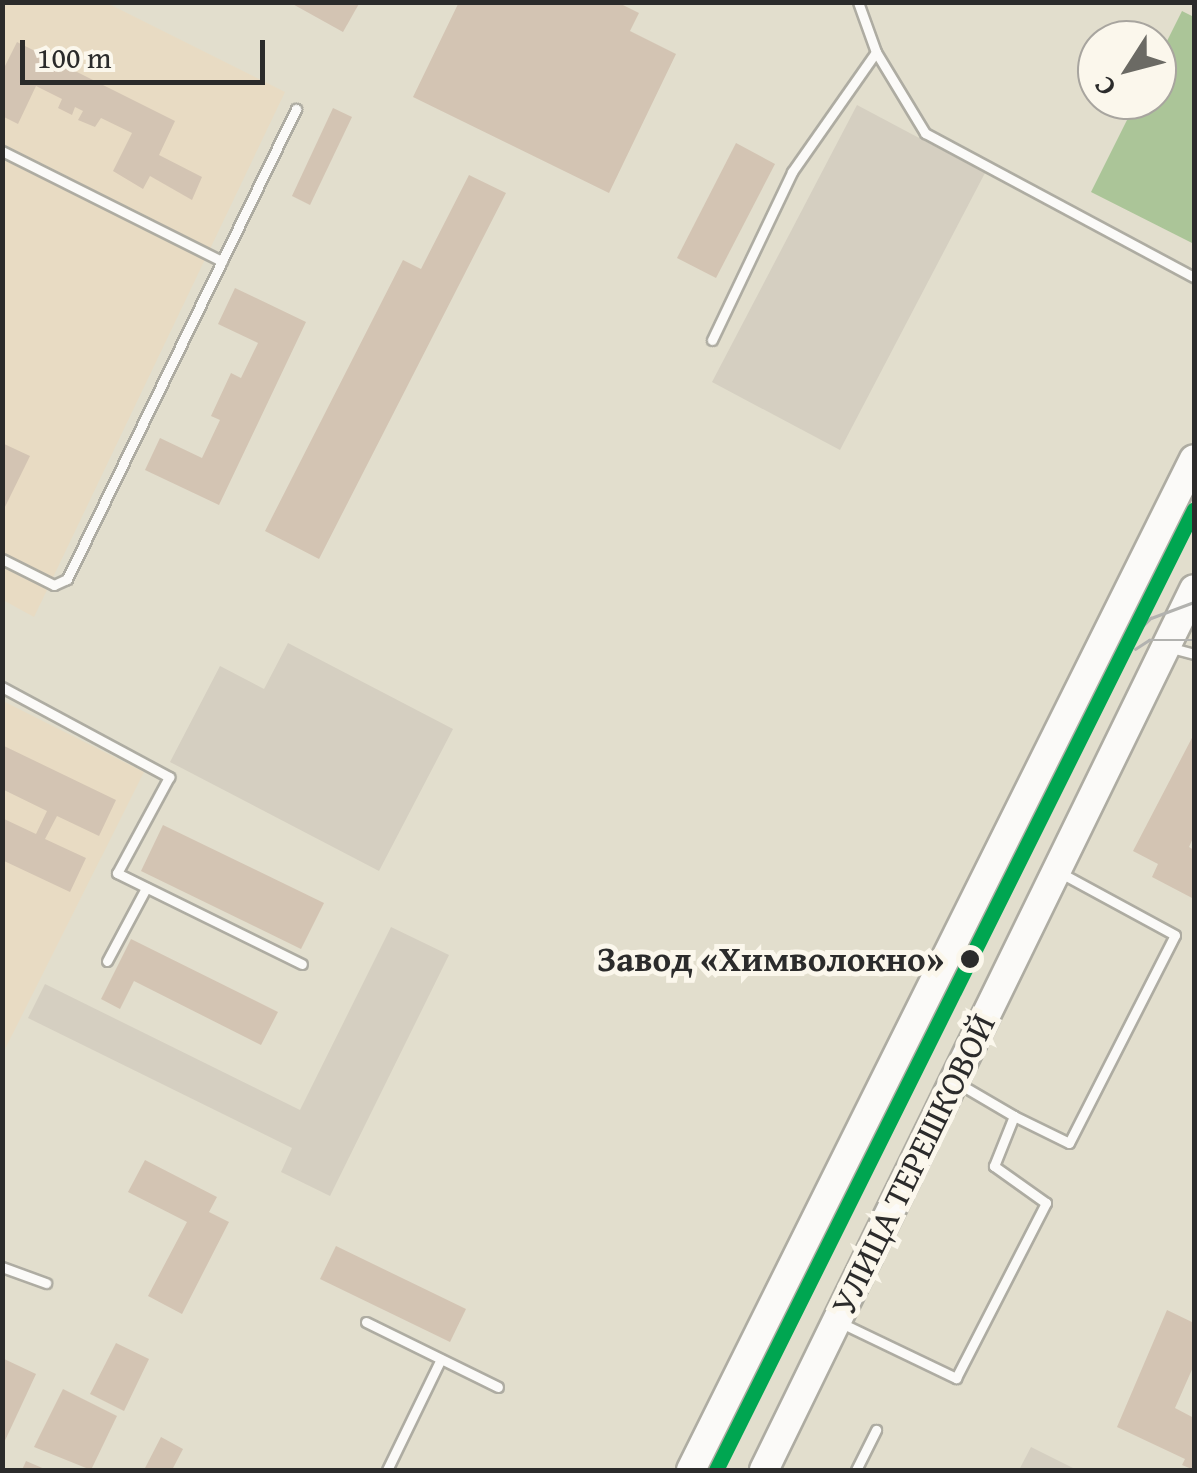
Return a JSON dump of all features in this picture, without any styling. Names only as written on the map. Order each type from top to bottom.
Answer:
[{"type":"main road","name":"УЛИЦА ТЕРЕШКОВОЙ","points":[[691,1470],[1194,459]]},
{"type":"main road","name":"УЛИЦА ТЕРЕШКОВОЙ","points":[[764,1470],[1194,588]]},
{"type":"lane","points":[[858,2],[876,52],[925,133],[1194,276]]},
{"type":"lane","points":[[712,340],[792,172],[876,52]]},
{"type":"lane","points":[[2,560],[54,585],[68,579],[296,109]]},
{"type":"lane","points":[[2,151],[222,261]]},
{"type":"lane","points":[[1166,646],[1194,654]]},
{"type":"lane","points":[[2,687],[169,776],[117,874],[302,964]]},
{"type":"lane","points":[[954,1081],[1069,1143],[1174,935],[1056,871]]},
{"type":"lane","points":[[107,960],[146,888]]},
{"type":"lane","points":[[837,1321],[956,1378],[1046,1203],[994,1166],[1014,1116]]},
{"type":"lane","points":[[2,1267],[46,1282]]},
{"type":"lane","points":[[366,1322],[498,1387]]},
{"type":"lane","points":[[387,1470],[441,1359]]},
{"type":"lane","points":[[856,1470],[876,1430]]},
{"type":"shaded area","points":[[2,3],[107,3],[285,92],[34,617],[3,600]]},
{"type":"shaded area","points":[[857,105],[985,173],[840,450],[712,382]]},
{"type":"shaded area","points":[[288,643],[453,729],[379,871],[170,762],[220,666],[264,689]]},
{"type":"shaded area","points":[[3,701],[144,772],[3,1053]]},
{"type":"shaded area","points":[[391,927],[449,955],[330,1196],[281,1172],[292,1148],[28,1018],[45,984],[300,1110]]},
{"type":"shaded area","points":[[1031,1447],[1077,1470],[1019,1470]]},
{"type":"green space","points":[[1182,11],[1194,17],[1194,244],[1091,192],[1127,120],[1177,120],[1177,21]]},
{"type":"building","points":[[289,2],[360,2],[343,32]]},
{"type":"building","points":[[459,2],[617,2],[639,13],[630,31],[676,54],[609,193],[413,97]]},
{"type":"building","points":[[17,42],[175,121],[159,155],[202,177],[192,200],[150,176],[143,189],[113,171],[132,133],[101,118],[95,127],[78,120],[83,111],[75,107],[72,115],[58,108],[62,99],[36,86],[18,124],[2,116],[2,72]]},
{"type":"building","points":[[333,108],[352,117],[310,205],[292,196]]},
{"type":"building","points":[[736,143],[775,164],[716,278],[677,258]]},
{"type":"building","points":[[469,175],[506,193],[319,559],[265,531],[403,260],[421,269]]},
{"type":"building","points":[[235,288],[306,322],[219,505],[145,470],[160,438],[202,458],[220,420],[211,416],[231,373],[241,378],[258,343],[218,324]]},
{"type":"building","points":[[2,443],[30,456],[2,513]]},
{"type":"building","points":[[1194,734],[1194,836],[1189,847],[1194,850],[1194,899],[1152,877],[1158,864],[1133,851]]},
{"type":"building","points":[[2,745],[116,800],[99,836],[57,816],[45,839],[86,858],[70,892],[2,860],[2,818],[36,834],[47,811],[2,789]]},
{"type":"building","points":[[163,825],[324,903],[301,949],[141,871]]},
{"type":"building","points":[[131,939],[278,1012],[261,1045],[134,981],[120,1009],[101,999]]},
{"type":"building","points":[[145,1160],[217,1197],[209,1212],[229,1222],[182,1314],[148,1296],[187,1222],[128,1192]]},
{"type":"building","points":[[336,1246],[466,1309],[450,1342],[320,1279]]},
{"type":"building","points":[[1167,1310],[1194,1323],[1194,1365],[1175,1408],[1194,1418],[1194,1470],[1182,1465],[1185,1459],[1117,1427]]},
{"type":"building","points":[[116,1343],[149,1359],[124,1411],[90,1394]]},
{"type":"building","points":[[2,1358],[36,1374],[2,1447]]},
{"type":"building","points":[[63,1389],[117,1416],[91,1470],[34,1447]]},
{"type":"building","points":[[161,1437],[183,1449],[172,1470],[144,1470]]},
{"type":"building","points":[[26,1461],[47,1470],[22,1470]]},
{"type":"tram line","points":[[1130,638],[1151,618],[1194,602]]},
{"type":"tram line","points":[[1135,649],[1149,640],[1194,640]]},
{"type":"transit line","points":[[716,1470],[1194,509]]},
{"type":"place","name":"Завод «Химволокно»","points":[[970,959]]}]
